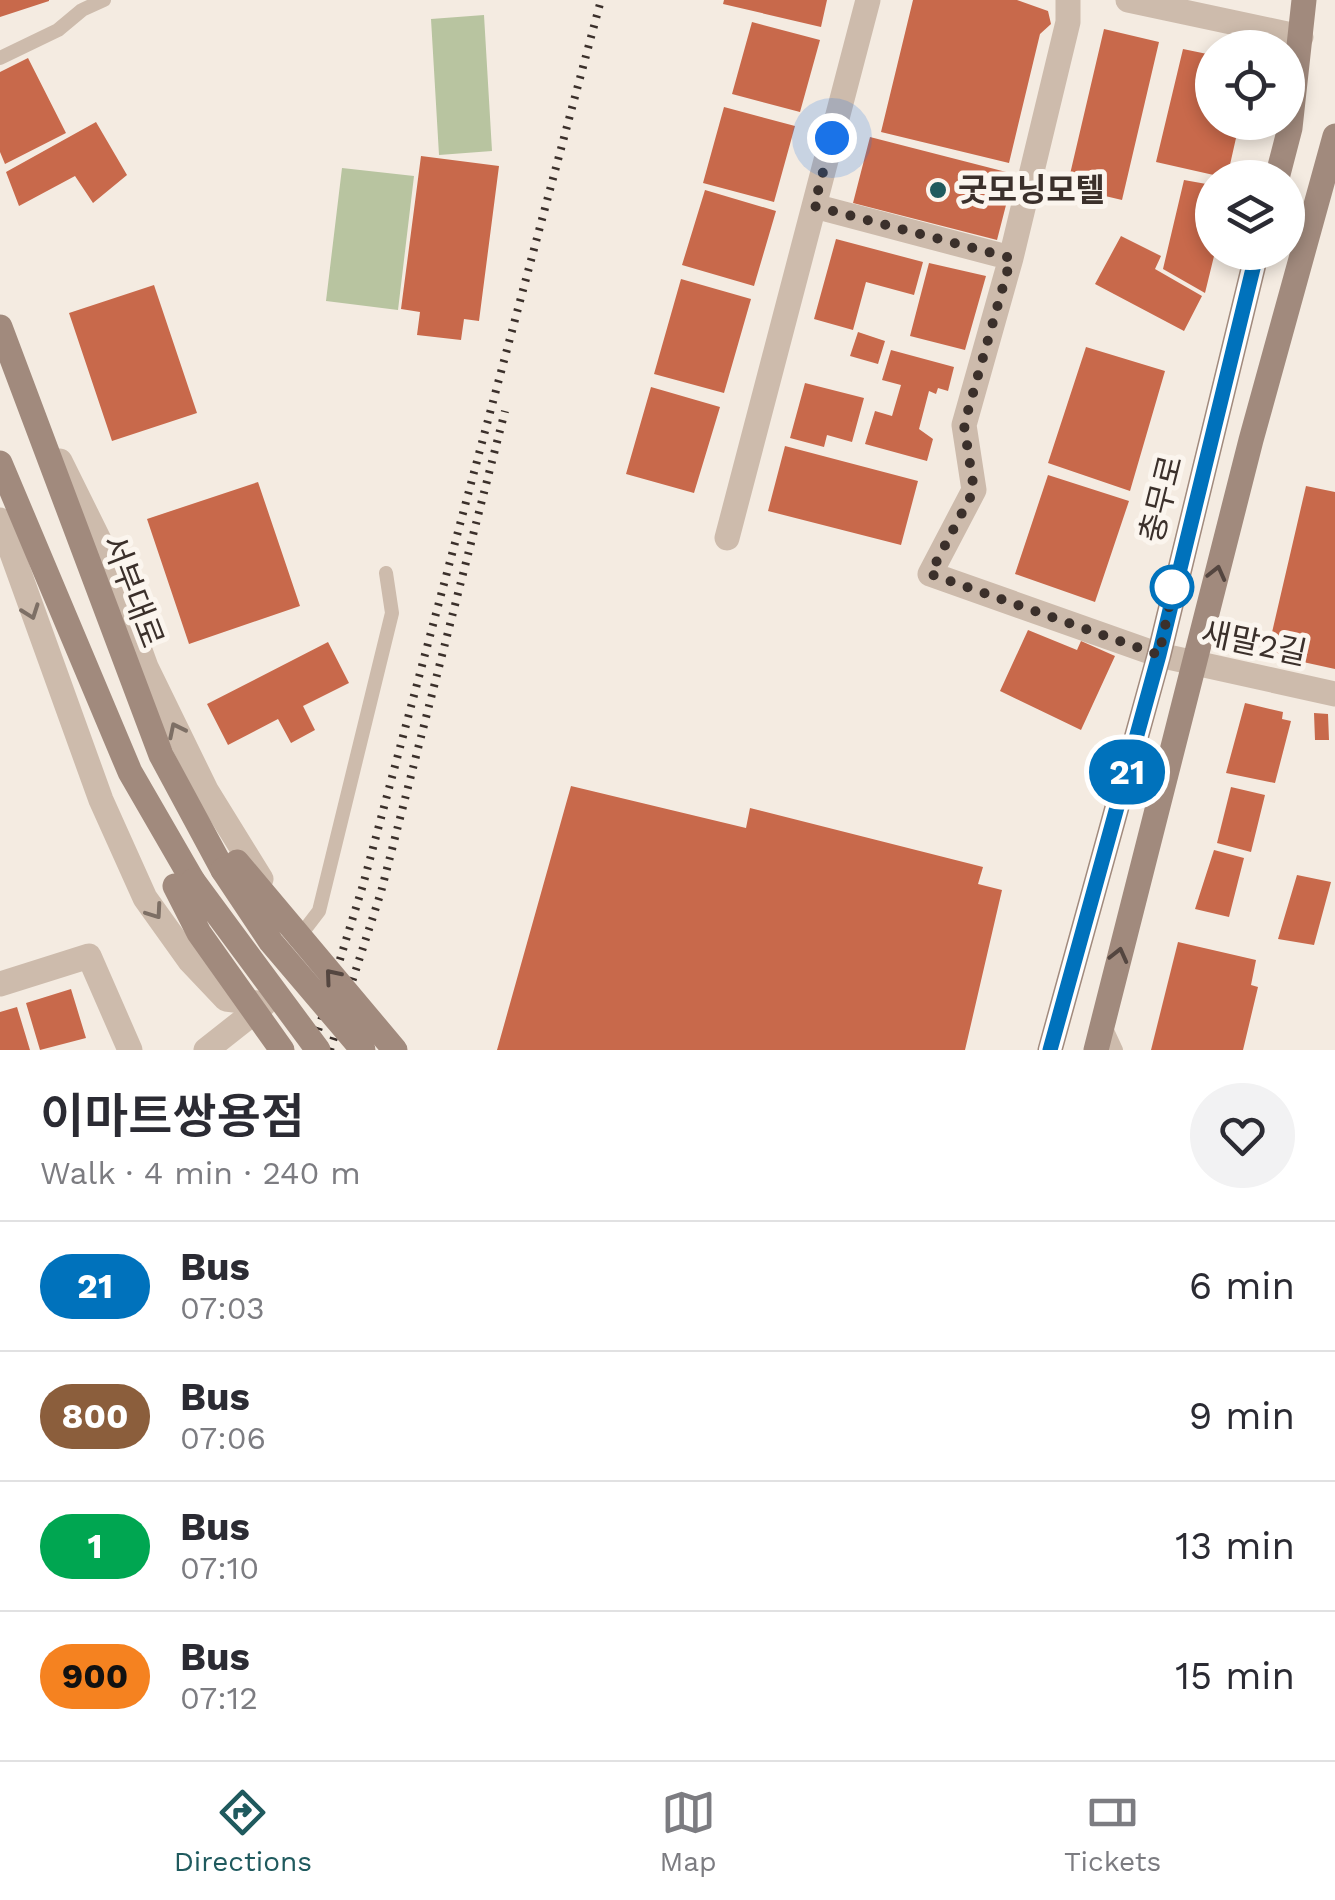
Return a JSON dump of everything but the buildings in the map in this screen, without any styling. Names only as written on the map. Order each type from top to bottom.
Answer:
[{"type":"main road","points":[[1290,0],[1300,30]]},
{"type":"main road","points":[[1302,30],[1304,0]]},
{"type":"main road","points":[[1096,1050],[1194,664],[1334,145]]},
{"type":"main road","name":"충무로","points":[[1050,1050],[1159,655],[1253,270]]},
{"type":"main road","name":"서부대로","points":[[0,327],[162,754],[230,866]]},
{"type":"main road","points":[[0,463],[130,772],[140,816],[184,883],[318,1050]]},
{"type":"main road","points":[[230,866],[271,942],[364,1050]]},
{"type":"main road","points":[[230,866],[395,1050]]},
{"type":"main road","points":[[184,883],[199,933],[282,1050]]},
{"type":"street","points":[[727,538],[868,0]]},
{"type":"street","points":[[814,206],[1011,258],[1068,22],[1068,0]]},
{"type":"street","points":[[1128,0],[1269,30]]},
{"type":"street","name":"새말2길","points":[[1011,258],[964,425],[974,490],[930,574],[1159,655],[1335,694]]},
{"type":"street","points":[[12,362],[103,548],[146,668],[206,790],[273,897],[292,945],[285,976],[262,1006],[206,1050]]},
{"type":"street","points":[[0,520],[7,563],[101,800],[145,898],[190,961],[226,999],[262,1006]]},
{"type":"street","points":[[0,984],[89,956],[130,1050]]},
{"type":"lane","points":[[0,58],[58,30],[82,10],[104,0]]},
{"type":"lane","points":[[292,945],[319,911],[392,613],[386,574]]},
{"type":"lane","points":[[1103,1021],[1116,1050]]},
{"type":"green space","points":[[484,15],[492,151],[439,155],[431,19]]},
{"type":"green space","points":[[342,168],[414,176],[398,310],[326,301]]},
{"type":"railway","points":[[312,1050],[363,885],[601,0]]},
{"type":"railway","points":[[330,1050],[381,892],[505,411]]},
{"type":"bus line","name":"21","points":[[1050,1050],[1159,655],[1167,609],[1252,270]]},
{"type":"place","name":"굿모닝모텔","points":[[938,190]]},
{"type":"route","points":[[832,138],[814,206],[1011,258],[964,425],[974,490],[930,574],[1159,655],[1176,574],[1172,587]]}]
